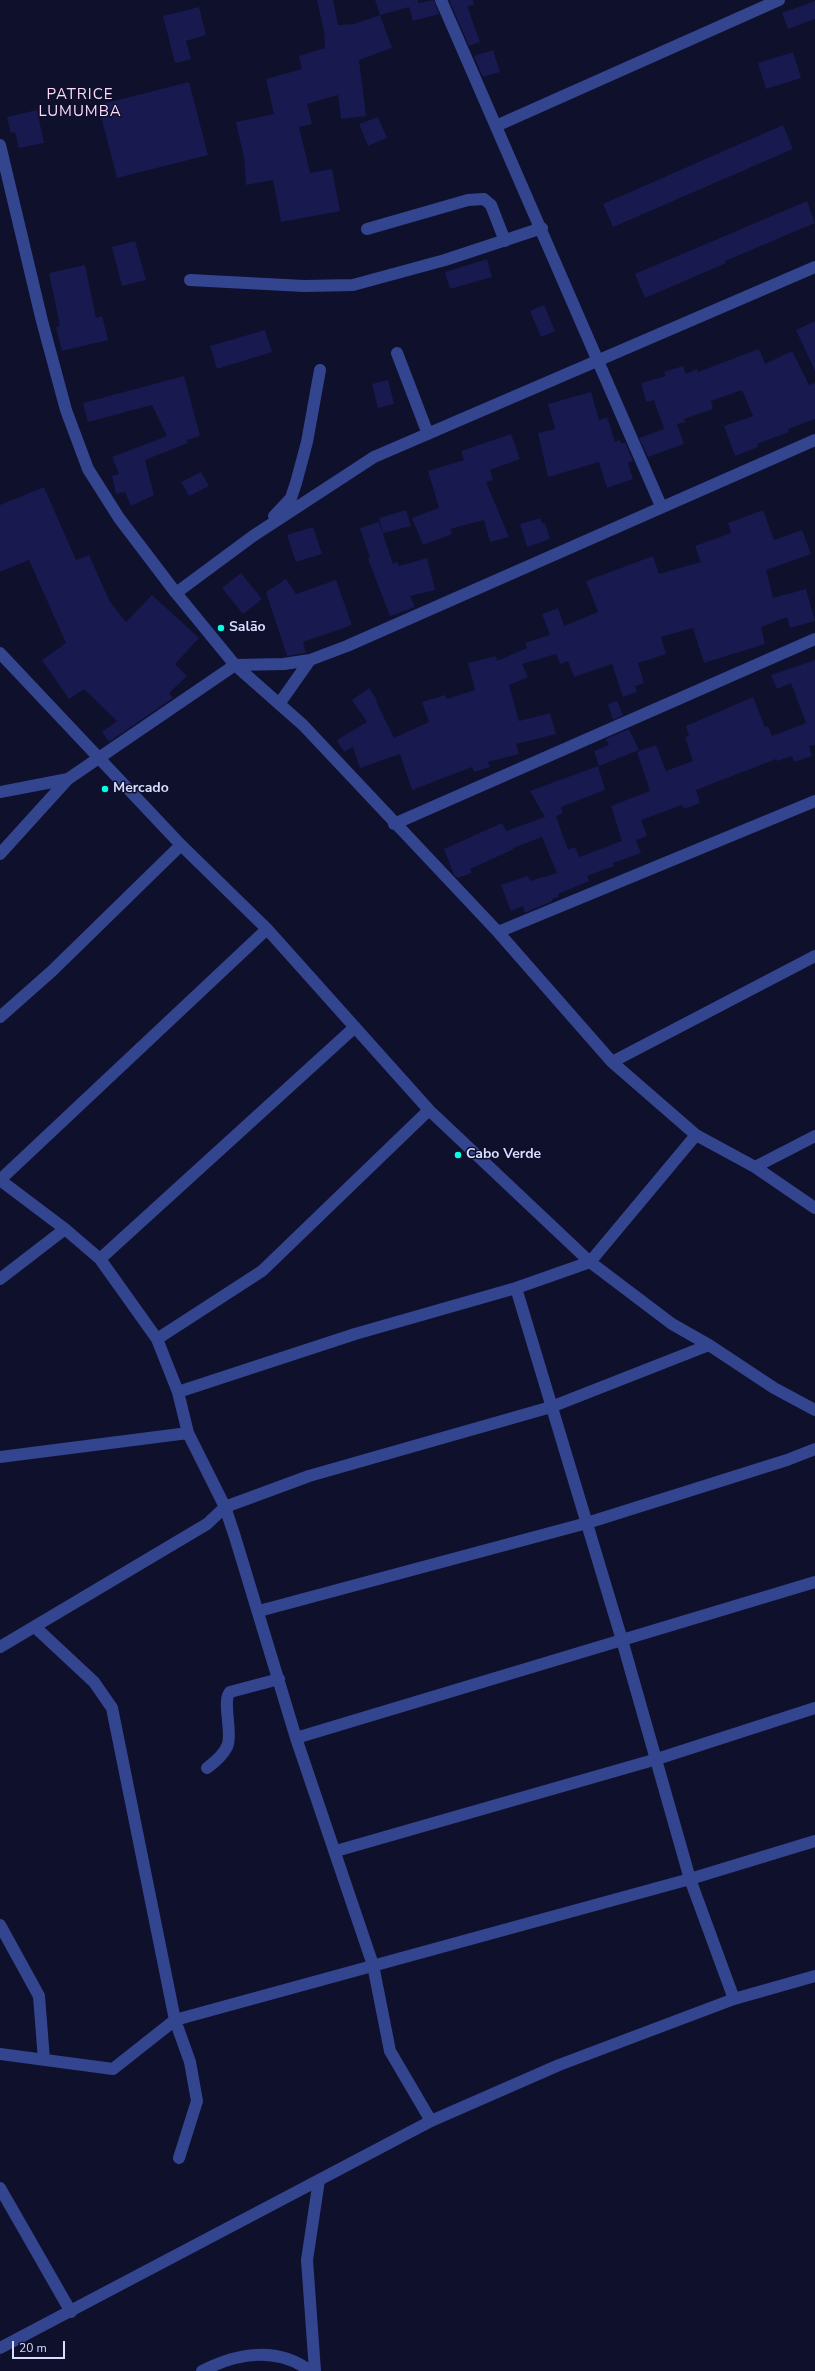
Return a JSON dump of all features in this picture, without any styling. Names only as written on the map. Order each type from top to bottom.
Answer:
[{"type":"street","points":[[441,0],[542,228],[597,361],[661,506]]},
{"type":"street","points":[[496,126],[779,0]]},
{"type":"street","points":[[0,145],[44,329],[66,410],[88,469],[119,518],[176,593],[235,665],[303,725],[394,824],[498,932],[612,1062],[696,1135],[755,1167],[815,1208]]},
{"type":"street","points":[[367,229],[468,200],[484,199],[491,204],[505,241]]},
{"type":"street","points":[[190,280],[304,286],[353,285],[445,260],[542,228]]},
{"type":"street","points":[[176,593],[253,536],[374,457],[815,267]]},
{"type":"street","points":[[397,354],[428,434]]},
{"type":"street","points":[[253,536],[281,510],[291,498],[307,442],[320,370]]},
{"type":"street","points":[[0,854],[68,779],[98,757],[235,665],[284,664],[310,660],[347,646],[661,506],[815,440]]},
{"type":"street","points":[[394,824],[815,639]]},
{"type":"street","points":[[0,653],[181,845],[267,930],[429,1110],[590,1262],[672,1324],[709,1345],[774,1388],[815,1410]]},
{"type":"street","points":[[279,704],[310,660]]},
{"type":"street","points":[[0,792],[68,779]]},
{"type":"street","points":[[498,932],[815,801]]},
{"type":"street","points":[[0,1017],[52,971],[181,845]]},
{"type":"street","points":[[267,930],[0,1180],[65,1229],[100,1259],[157,1340],[178,1392],[188,1433],[225,1507],[259,1611],[296,1738],[336,1851],[373,1965],[390,2052],[430,2121]]},
{"type":"street","points":[[612,1062],[815,956]]},
{"type":"street","points":[[100,1259],[355,1027]]},
{"type":"street","points":[[157,1340],[262,1271],[429,1110]]},
{"type":"street","points":[[178,1392],[355,1334],[516,1288],[590,1262],[696,1135]]},
{"type":"street","points":[[755,1167],[815,1136]]},
{"type":"street","points":[[0,1279],[65,1229]]},
{"type":"street","points":[[516,1288],[622,1640],[690,1879],[734,1999]]},
{"type":"street","points":[[0,1647],[207,1524],[225,1507],[309,1476],[551,1407],[709,1345]]},
{"type":"street","points":[[0,1457],[188,1433]]},
{"type":"street","points":[[259,1611],[587,1523],[787,1460],[815,1449]]},
{"type":"street","points":[[296,1738],[815,1582]]},
{"type":"street","points":[[35,1627],[94,1682],[112,1708],[175,2020],[190,2062],[197,2102],[179,2158]]},
{"type":"street","points":[[208,1768],[224,1752],[228,1745],[230,1726],[225,1700],[226,1695],[230,1692],[279,1679]]},
{"type":"street","points":[[336,1851],[657,1759],[815,1708]]},
{"type":"street","points":[[0,2054],[113,2069],[175,2020],[690,1879],[815,1841]]},
{"type":"street","points":[[0,1925],[38,1996],[44,2060]]},
{"type":"street","points":[[0,2348],[71,2312],[430,2121],[559,2065],[734,1999],[815,1976]]},
{"type":"street","points":[[315,2371],[307,2260],[319,2180]]},
{"type":"street","points":[[0,2188],[71,2312]]},
{"type":"street","points":[[202,2371],[234,2357],[271,2354],[297,2361],[310,2371]]},
{"type":"building","points":[[317,0],[333,0],[338,25],[354,24],[380,15],[392,48],[359,60],[366,116],[341,119],[338,95],[307,104],[312,124],[299,127],[310,173],[332,169],[340,211],[281,222],[273,180],[246,185],[244,158],[236,122],[274,114],[266,79],[302,69],[299,56],[325,48],[324,31]]},
{"type":"building","points":[[375,0],[418,0],[418,3],[434,0],[439,14],[413,21],[409,7],[380,15]]},
{"type":"building","points":[[449,0],[473,0],[474,5],[467,6],[480,42],[469,46]]},
{"type":"building","points":[[815,1],[815,19],[788,29],[782,13]]},
{"type":"building","points":[[199,7],[206,35],[186,41],[191,59],[175,63],[163,16]]},
{"type":"building","points":[[493,50],[500,72],[483,77],[474,56]]},
{"type":"building","points":[[793,52],[801,78],[766,89],[758,63]]},
{"type":"building","points":[[189,82],[208,155],[117,178],[98,105]]},
{"type":"building","points":[[37,110],[44,143],[19,148],[15,132],[11,133],[7,117]]},
{"type":"building","points":[[378,117],[387,138],[368,146],[359,124]]},
{"type":"building","points":[[783,125],[793,149],[613,227],[603,204]]},
{"type":"building","points":[[807,201],[815,223],[725,261],[726,263],[645,298],[635,274]]},
{"type":"building","points":[[135,241],[146,280],[122,286],[112,247]]},
{"type":"building","points":[[487,259],[492,277],[450,289],[445,272]]},
{"type":"building","points":[[85,265],[96,318],[102,316],[108,340],[62,351],[56,327],[60,326],[49,273]]},
{"type":"building","points":[[544,305],[555,331],[541,337],[530,311]]},
{"type":"building","points":[[815,321],[815,371],[796,330]]},
{"type":"building","points":[[265,330],[272,352],[217,369],[210,346]]},
{"type":"building","points":[[759,349],[765,364],[792,351],[809,385],[815,383],[815,419],[788,429],[789,432],[757,444],[758,447],[735,456],[724,426],[753,416],[742,390],[711,401],[713,409],[684,419],[685,422],[677,424],[684,444],[648,457],[639,438],[664,429],[654,400],[646,402],[641,383],[666,376],[664,372],[683,366],[686,374],[697,369],[698,372]]},
{"type":"building","points":[[184,376],[200,436],[187,440],[188,443],[145,460],[154,495],[131,506],[125,492],[116,494],[112,476],[119,474],[112,457],[167,436],[152,405],[88,422],[83,403]]},
{"type":"building","points":[[388,380],[394,404],[378,408],[372,384]]},
{"type":"building","points":[[591,392],[599,420],[607,417],[615,442],[620,440],[622,444],[625,442],[633,461],[628,463],[633,479],[607,488],[599,462],[548,477],[538,433],[555,429],[548,404]]},
{"type":"building","points":[[511,434],[520,459],[490,470],[493,480],[486,482],[509,537],[490,542],[484,520],[450,529],[452,534],[423,545],[412,518],[439,508],[428,471],[464,460],[461,451]]},
{"type":"building","points":[[201,472],[209,486],[189,496],[181,482]]},
{"type":"building","points":[[44,487],[76,560],[89,555],[110,602],[126,622],[152,595],[199,638],[175,664],[187,676],[169,693],[173,698],[109,742],[102,732],[117,721],[84,689],[69,699],[42,660],[66,643],[29,560],[0,572],[0,505]]},
{"type":"building","points":[[406,510],[411,526],[383,533],[379,518]]},
{"type":"building","points":[[763,510],[774,540],[802,530],[811,554],[766,570],[773,598],[806,589],[815,621],[790,628],[787,617],[761,627],[765,644],[704,663],[693,628],[661,637],[666,654],[638,663],[644,683],[635,686],[637,692],[623,697],[612,664],[574,677],[568,661],[560,664],[556,654],[522,664],[528,677],[509,685],[519,721],[550,713],[556,734],[516,744],[519,754],[488,762],[490,767],[474,772],[472,767],[412,790],[400,754],[360,768],[353,747],[344,752],[337,740],[367,722],[352,700],[369,688],[377,700],[376,701],[394,738],[429,722],[422,702],[445,695],[447,699],[475,690],[468,663],[496,656],[497,661],[527,648],[525,643],[550,635],[542,614],[558,608],[564,626],[598,612],[586,581],[653,556],[659,574],[701,562],[695,546],[731,533],[728,523]]},
{"type":"building","points":[[540,518],[543,524],[545,523],[550,539],[527,547],[520,524]]},
{"type":"building","points":[[379,522],[393,564],[397,562],[399,566],[427,558],[435,590],[410,596],[415,607],[390,616],[368,559],[370,558],[360,528]]},
{"type":"building","points":[[313,527],[322,554],[296,562],[287,535]]},
{"type":"building","points":[[241,573],[262,599],[243,614],[222,588]]},
{"type":"building","points":[[286,579],[296,594],[336,580],[352,625],[303,642],[306,653],[287,656],[266,592]]},
{"type":"building","points":[[815,660],[815,745],[809,746],[812,756],[794,762],[792,756],[777,761],[776,759],[696,790],[700,803],[684,809],[682,805],[641,820],[647,836],[636,840],[641,853],[613,863],[614,866],[587,876],[589,881],[558,894],[559,897],[525,913],[523,906],[511,911],[501,885],[528,876],[530,881],[557,873],[542,837],[513,848],[514,849],[470,869],[472,873],[458,878],[454,875],[444,849],[502,823],[506,831],[545,817],[530,791],[598,766],[605,790],[561,807],[563,813],[556,816],[568,850],[575,847],[579,857],[622,841],[611,806],[650,791],[637,752],[656,745],[666,771],[693,761],[685,737],[689,736],[686,726],[753,697],[765,727],[768,726],[772,736],[806,723],[791,683],[777,689],[771,675]]},
{"type":"building","points":[[617,701],[623,715],[613,720],[608,704]]},
{"type":"building","points":[[629,729],[639,750],[599,766],[594,751],[609,745],[606,739]]},
{"type":"place","name":"Salão","points":[[221,628]]},
{"type":"place","name":"Mercado","points":[[105,789]]},
{"type":"place","name":"Cabo Verde","points":[[458,1155]]},
{"type":"district","name":"PATRICE LUMUMBA","points":[[80,104]]}]
